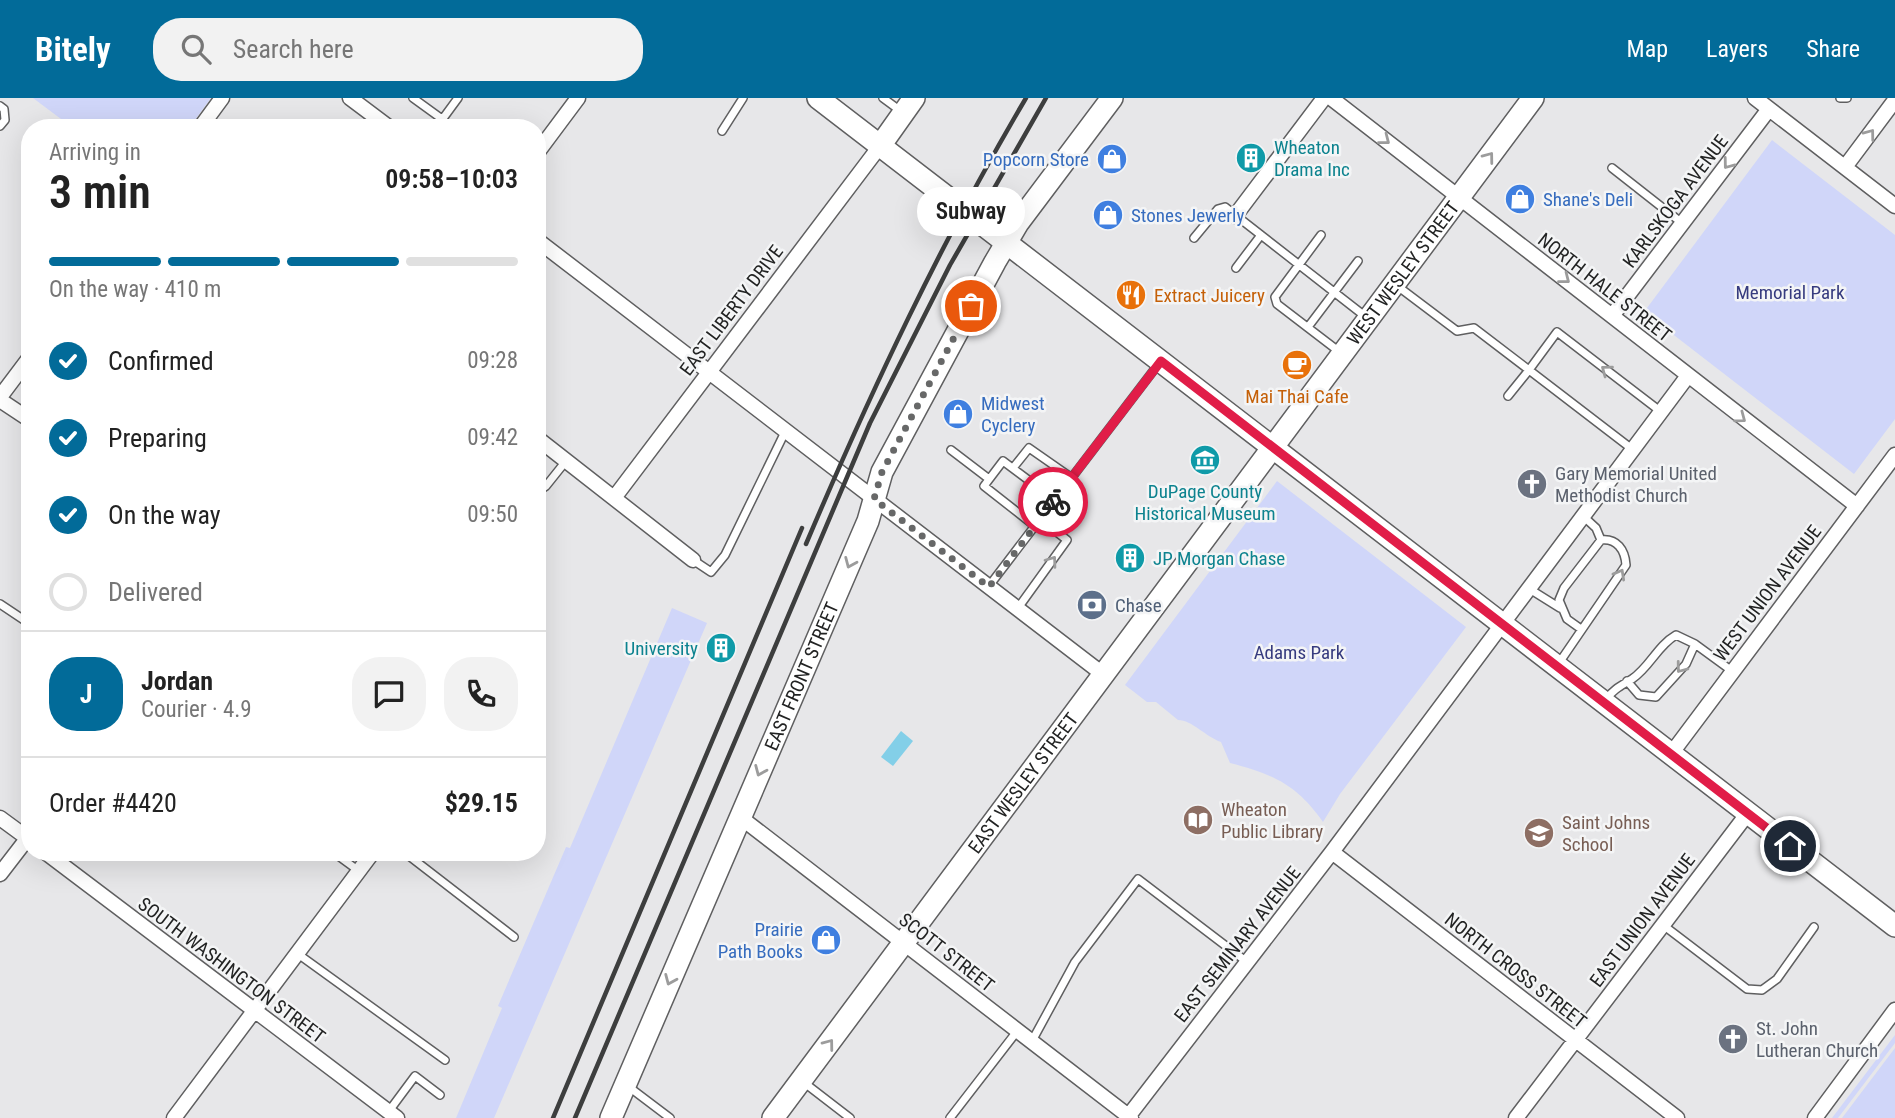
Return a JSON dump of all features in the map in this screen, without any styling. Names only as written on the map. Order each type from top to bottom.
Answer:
[{"type":"street","points":[[207,119],[222,98]]},
{"type":"street","points":[[350,98],[378,119]]},
{"type":"street","points":[[546,141],[578,98]]},
{"type":"street","points":[[818,98],[1895,926]]},
{"type":"street","name":"EAST FRONT STREET","points":[[611,1118],[868,521],[882,472],[1006,242],[1112,98]]},
{"type":"street","points":[[1235,216],[1324,98]]},
{"type":"street","name":"NORTH HALE STREET","points":[[1331,98],[1687,377],[1857,506]]},
{"type":"street","name":"WEST WESLEY STREET","points":[[1272,447],[1533,98]]},
{"type":"street","points":[[1755,98],[1895,206]]},
{"type":"street","points":[[1845,167],[1895,100]]},
{"type":"street","points":[[880,146],[909,106]]},
{"type":"street","name":"KARLSKOGA AVENUE","points":[[1612,316],[1769,109]]},
{"type":"street","name":"EAST LIBERTY DRIVE","points":[[614,498],[880,146]]},
{"type":"street","points":[[546,247],[1104,675]]},
{"type":"street","points":[[21,371],[0,399],[21,414]]},
{"type":"street","name":"EAST SEMINARY AVENUE","points":[[1129,1117],[1332,852],[1687,377]]},
{"type":"street","points":[[546,445],[693,560]]},
{"type":"street","name":"EAST WESLEY STREET","points":[[776,1117],[1272,447]]},
{"type":"street","name":"WEST UNION AVENUE","points":[[1671,754],[1895,455]]},
{"type":"street","name":"EAST UNION AVENUE","points":[[1517,1118],[1748,813]]},
{"type":"street","name":"SCOTT STREET","points":[[740,817],[1129,1117]]},
{"type":"street","points":[[0,818],[21,832]]},
{"type":"street","points":[[0,874],[21,848]]},
{"type":"street","name":"NORTH CROSS STREET","points":[[1332,852],[1677,1118]]},
{"type":"street","name":"SOUTH WASHINGTON STREET","points":[[57,861],[393,1115]]},
{"type":"street","points":[[174,1118],[366,861]]},
{"type":"street","points":[[1815,1118],[1895,1010]]},
{"type":"lane","points":[[413,98],[442,119],[458,98]]},
{"type":"lane","points":[[722,131],[743,98]]},
{"type":"lane","points":[[883,98],[909,106]]},
{"type":"lane","points":[[1840,98],[1847,98]]},
{"type":"lane","points":[[0,106],[4,109],[5,120],[0,126]]},
{"type":"lane","points":[[1612,168],[1683,223]]},
{"type":"lane","points":[[1194,238],[1218,208],[1225,207],[1368,318]]},
{"type":"lane","points":[[1236,268],[1261,235]]},
{"type":"lane","points":[[1321,235],[1275,297],[1277,304],[1342,353]]},
{"type":"lane","points":[[1308,327],[1358,261]]},
{"type":"lane","points":[[1394,284],[1457,331],[1474,328],[1632,449]]},
{"type":"lane","points":[[1508,396],[1557,332],[1661,411]]},
{"type":"lane","points":[[989,587],[1161,361]]},
{"type":"lane","points":[[693,560],[711,572],[725,555],[785,432]]},
{"type":"lane","points":[[1013,468],[1029,448],[1072,478]]},
{"type":"lane","points":[[951,450],[989,479]]},
{"type":"lane","points":[[546,486],[567,461]]},
{"type":"lane","points":[[1017,608],[1067,540],[1037,523],[984,486],[1003,461],[1055,500]]},
{"type":"lane","points":[[1582,515],[1596,528],[1601,540]]},
{"type":"lane","points":[[1581,629],[1567,619],[1560,608],[1559,600],[1564,588],[1601,540]]},
{"type":"lane","points":[[1557,666],[1626,565],[1621,547],[1608,540],[1601,540]]},
{"type":"lane","points":[[1528,588],[1560,608]]},
{"type":"lane","points":[[0,604],[21,618]]},
{"type":"lane","points":[[1603,702],[1617,685],[1641,670],[1663,642],[1676,635],[1695,644],[1732,671]]},
{"type":"lane","points":[[1627,681],[1639,695],[1656,697],[1686,664],[1695,644]]},
{"type":"lane","points":[[345,861],[359,871]]},
{"type":"lane","points":[[416,861],[514,937]]},
{"type":"lane","points":[[1032,1041],[1075,962],[1138,879],[1247,962]]},
{"type":"lane","points":[[1663,925],[1747,989],[1762,990],[1777,979],[1814,927]]},
{"type":"lane","points":[[298,954],[445,1060]]},
{"type":"lane","points":[[950,1118],[1018,1030]]},
{"type":"lane","points":[[393,1115],[415,1076],[440,1095]]},
{"type":"lane","points":[[802,1080],[850,1118]]},
{"type":"lane","points":[[625,1084],[670,1118]]},
{"type":"green space","points":[[33,98],[211,98],[196,119],[61,119]]},
{"type":"green space","name":"Memorial Park","points":[[1772,140],[1895,235],[1895,419],[1854,474],[1644,312]]},
{"type":"green space","name":"Adams Park","points":[[1277,481],[1466,627],[1340,794],[1323,822],[1304,799],[1283,783],[1230,763],[1221,742],[1189,723],[1178,720],[1156,702],[1147,702],[1125,685]]},
{"type":"green space","points":[[672,608],[707,623],[494,1118],[456,1118],[502,1008],[498,1006],[566,847],[570,848]]},
{"type":"green space","points":[[1895,1035],[1895,1043],[1838,1118],[1832,1118]]},
{"type":"green space","points":[[1895,1048],[1895,1118],[1842,1118]]},
{"type":"shaded area","points":[[901,731],[913,741],[893,766],[881,757]]},
{"type":"railway","points":[[806,544],[908,318],[965,207],[1026,98]]},
{"type":"railway","points":[[575,1118],[870,423],[950,265],[1046,98]]},
{"type":"railway","points":[[553,1118],[802,528]]},
{"type":"way so far","points":[[971,306],[882,472],[874,499],[989,587],[1053,502]]},
{"type":"place","name":"Wheaton Drama Inc","points":[[1251,158]]},
{"type":"place","name":"Popcorn Store","points":[[1112,159]]},
{"type":"place","name":"Shane's Deli","points":[[1520,199]]},
{"type":"place","name":"Stones Jewerly","points":[[1108,215]]},
{"type":"place","name":"Extract Juicery","points":[[1131,295]]},
{"type":"place","name":"Subway","points":[[971,306]]},
{"type":"place","name":"Mai Thai Cafe","points":[[1297,365]]},
{"type":"place","name":"Midwest Cyclery","points":[[958,414]]},
{"type":"place","name":"DuPage County Historical Museum","points":[[1205,460]]},
{"type":"place","name":"Gary Memorial United Methodist Church","points":[[1532,484]]},
{"type":"place","name":"JP Morgan Chase","points":[[1130,558]]},
{"type":"place","name":"Chase","points":[[1092,605]]},
{"type":"place","name":"University","points":[[721,648]]},
{"type":"place","name":"Wheaton Public Library","points":[[1198,820]]},
{"type":"place","name":"Saint Johns School","points":[[1539,833]]},
{"type":"place","name":"Prairie Path Books","points":[[826,940]]},
{"type":"place","name":"St. John Lutheran Church","points":[[1733,1039]]},
{"type":"route","points":[[1053,502],[1161,361],[1790,846]]}]
